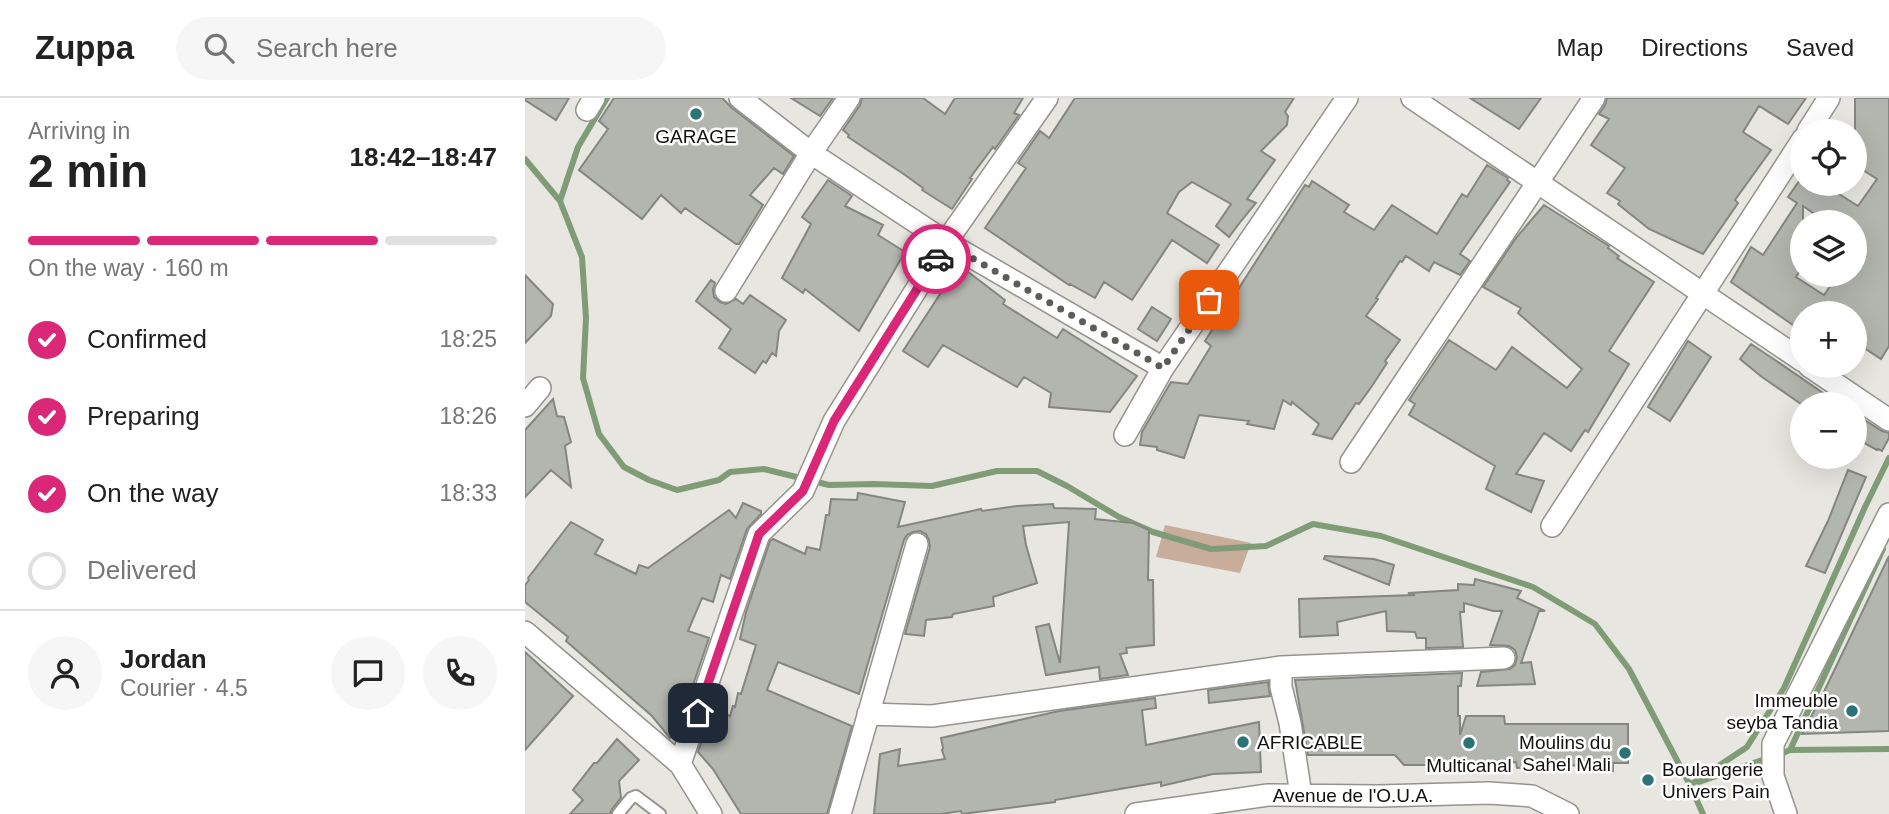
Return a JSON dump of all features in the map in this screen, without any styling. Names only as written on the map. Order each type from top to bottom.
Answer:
[{"type":"street","points":[[740,98],[811,153],[946,243],[1163,368]]},
{"type":"street","points":[[726,291],[811,153],[849,98]]},
{"type":"street","points":[[680,764],[759,534],[803,491],[834,421],[946,243],[1047,98]]},
{"type":"street","points":[[1125,435],[1163,368],[1347,98]]},
{"type":"street","points":[[1412,98],[1790,352]]},
{"type":"street","points":[[1351,462],[1594,98]]},
{"type":"street","points":[[1816,119],[1829,98]]},
{"type":"street","points":[[1552,526],[1790,159]]},
{"type":"street","points":[[1827,378],[1889,420]]},
{"type":"street","points":[[525,406],[540,388]]},
{"type":"street","points":[[1787,814],[1773,776],[1773,744],[1889,513]]},
{"type":"street","points":[[840,814],[917,544]]},
{"type":"street","points":[[525,632],[680,764],[711,814]]},
{"type":"street","points":[[868,714],[932,716],[1281,667],[1504,658]]},
{"type":"street","points":[[1281,667],[1281,687],[1290,723],[1301,795]]},
{"type":"street","name":"Avenue de l'O.U.A.","points":[[1136,814],[1268,795],[1489,793],[1532,796],[1568,814]]},
{"type":"lane","points":[[618,814],[636,796],[660,814]]},
{"type":"shaded area","points":[[1165,525],[1251,543],[1240,573],[1156,557]]},
{"type":"building","points":[[525,98],[569,98],[556,120]]},
{"type":"building","points":[[614,98],[722,98],[794,156],[783,174],[774,168],[750,195],[763,205],[739,244],[685,208],[681,213],[661,195],[642,219],[579,170],[608,129],[599,121]]},
{"type":"building","points":[[791,98],[833,98],[820,116]]},
{"type":"building","points":[[862,98],[923,98],[945,114],[955,98],[1023,98],[1014,113],[1019,115],[970,178],[972,179],[952,209],[848,137],[843,130]]},
{"type":"building","points":[[1075,98],[1294,98],[1285,112],[1288,116],[1287,125],[1261,151],[1275,160],[1247,199],[1256,203],[1229,237],[1216,226],[1231,204],[1192,182],[1179,192],[1167,213],[1219,245],[1207,263],[1172,240],[1132,300],[1104,282],[1095,298],[1069,285],[985,228],[1026,168],[1018,163],[1040,131],[1049,138]]},
{"type":"building","points":[[1470,98],[1541,98],[1519,129]]},
{"type":"building","points":[[1607,98],[1806,98],[1788,124],[1759,106],[1743,132],[1771,150],[1735,200],[1738,203],[1703,254],[1649,229],[1618,204],[1620,201],[1607,193],[1625,168],[1591,145],[1609,119],[1599,114]]},
{"type":"building","points":[[1855,98],[1889,98],[1889,346],[1881,359],[1867,350],[1867,301],[1790,301],[1790,323],[1731,282],[1751,247],[1763,255],[1790,214],[1790,287],[1812,287],[1824,295],[1830,287],[1867,287],[1867,210],[1809,210],[1803,206],[1803,210],[1792,210],[1797,203],[1788,197],[1790,194],[1842,196],[1858,206],[1877,179],[1867,173],[1867,119],[1855,119]]},
{"type":"building","points":[[1487,165],[1510,182],[1460,254],[1470,261],[1460,275],[1434,262],[1429,271],[1406,256],[1400,261],[1366,316],[1400,340],[1372,386],[1359,404],[1356,403],[1332,439],[1313,434],[1319,424],[1292,402],[1291,405],[1283,400],[1274,429],[1247,424],[1249,421],[1199,415],[1184,458],[1157,450],[1157,447],[1140,445],[1142,432],[1171,382],[1188,384],[1211,346],[1205,341],[1305,185],[1309,187],[1312,181],[1349,205],[1344,212],[1374,230],[1392,205],[1437,234],[1462,194],[1467,197]]},
{"type":"building","points":[[828,180],[852,196],[845,206],[883,225],[878,235],[905,252],[859,331],[805,289],[803,293],[782,278],[811,224],[802,217]]},
{"type":"building","points":[[1544,205],[1609,246],[1608,248],[1619,256],[1617,258],[1654,282],[1609,351],[1629,364],[1588,432],[1585,430],[1571,451],[1544,433],[1516,474],[1544,481],[1531,512],[1486,489],[1495,466],[1409,415],[1415,404],[1409,400],[1449,340],[1496,370],[1512,347],[1567,388],[1582,369],[1518,313],[1521,308],[1483,287],[1516,238]]},
{"type":"building","points":[[959,265],[1005,300],[1003,304],[1057,338],[1063,329],[1137,376],[1110,412],[1049,407],[1051,393],[1024,377],[1017,387],[943,345],[928,367],[903,351]]},
{"type":"building","points":[[525,275],[553,304],[551,316],[525,343]]},
{"type":"building","points":[[711,280],[715,283],[714,297],[720,302],[726,304],[736,299],[743,304],[750,295],[786,320],[779,331],[776,356],[772,353],[755,373],[719,348],[731,329],[696,301]]},
{"type":"building","points":[[1152,307],[1171,319],[1157,341],[1138,329]]},
{"type":"building","points":[[1688,341],[1711,357],[1670,421],[1648,407]]},
{"type":"building","points":[[1751,344],[1790,371],[1790,378],[1801,378],[1821,392],[1790,392],[1790,396],[1740,359]]},
{"type":"building","points":[[553,399],[557,416],[564,417],[571,442],[565,446],[571,487],[551,470],[525,497],[525,430]]},
{"type":"building","points":[[1867,422],[1889,433],[1882,451],[1867,445]]},
{"type":"building","points":[[1848,470],[1866,477],[1825,573],[1806,566],[1828,521]]},
{"type":"building","points":[[858,493],[905,502],[898,527],[981,509],[1053,504],[1054,508],[1096,509],[1095,519],[1133,523],[1149,530],[1148,580],[1153,580],[1154,645],[1126,648],[1127,653],[1120,654],[1128,675],[1100,679],[1099,667],[1046,675],[1036,627],[1049,624],[1060,663],[1069,522],[1023,526],[1037,583],[993,597],[994,606],[953,614],[952,617],[926,620],[924,636],[905,634],[930,547],[926,534],[913,532],[904,540],[859,694],[778,662],[767,690],[852,726],[827,814],[741,814],[713,769],[698,752],[713,708],[730,716],[738,693],[741,694],[756,645],[740,639],[746,612],[770,541],[773,539],[805,554],[807,547],[820,550],[831,499],[857,500]]},
{"type":"building","points":[[743,503],[761,511],[761,514],[747,529],[730,579],[721,575],[713,602],[702,598],[688,631],[709,638],[677,732],[670,738],[652,716],[566,641],[568,637],[525,602],[525,585],[571,522],[603,540],[595,554],[636,574],[639,565],[648,568],[729,510],[736,518]]},
{"type":"building","points":[[1325,556],[1374,559],[1394,565],[1389,585],[1324,559]]},
{"type":"building","points":[[1889,556],[1889,731],[1802,734],[1821,698]]},
{"type":"building","points":[[1475,579],[1521,591],[1517,598],[1545,611],[1539,611],[1521,663],[1531,662],[1535,684],[1477,686],[1481,672],[1510,669],[1515,665],[1517,657],[1515,650],[1509,646],[1490,645],[1502,611],[1464,603],[1464,612],[1460,612],[1463,647],[1426,648],[1426,638],[1417,638],[1415,632],[1387,631],[1386,611],[1337,622],[1338,635],[1300,637],[1299,599],[1415,595],[1408,593],[1458,590],[1458,584],[1474,585]]},
{"type":"building","points":[[525,652],[573,696],[525,750]]},
{"type":"building","points":[[1462,673],[1461,686],[1458,686],[1460,735],[1466,716],[1504,716],[1505,724],[1628,724],[1628,763],[1613,763],[1613,771],[1583,772],[1583,765],[1517,768],[1516,762],[1404,765],[1395,755],[1308,755],[1295,680]]},
{"type":"building","points":[[1268,682],[1270,696],[1209,703],[1208,690]]},
{"type":"building","points":[[1155,698],[1156,708],[1142,710],[1146,745],[1259,722],[1261,772],[1213,774],[1161,786],[1161,782],[1055,802],[962,814],[961,811],[941,814],[874,814],[880,754],[900,749],[898,766],[945,759],[941,738],[1059,711]]},
{"type":"building","points":[[617,739],[639,760],[619,781],[621,798],[610,814],[570,814],[583,800],[573,790]]},
{"type":"waterway","points":[[560,201],[578,147],[607,98]]},
{"type":"waterway","points":[[525,159],[560,201],[582,257],[586,318],[583,378],[599,434],[624,467],[677,490],[719,480],[730,472],[764,469],[829,485],[932,486],[997,471],[1037,471],[1119,517],[1153,532],[1211,549],[1266,546],[1313,524],[1381,536],[1533,587],[1595,624],[1629,669],[1703,814]]},
{"type":"waterway","points":[[1690,785],[1747,747],[1784,688],[1889,458]]},
{"type":"waterway","points":[[1778,755],[1790,750],[1883,549]]},
{"type":"waterway","points":[[1790,750],[1889,749]]},
{"type":"waterway","points":[[1699,782],[1768,758]]},
{"type":"way so far","points":[[936,259],[946,243],[1163,368],[1209,300]]},
{"type":"place","name":"GARAGE","points":[[696,114]]},
{"type":"place","name":"Immeuble seyba Tandia","points":[[1852,711]]},
{"type":"place","name":"AFRICABLE","points":[[1243,742]]},
{"type":"place","name":"Multicanal","points":[[1469,743]]},
{"type":"place","name":"Moulins du Sahel Mali","points":[[1625,753]]},
{"type":"place","name":"Boulangerie Univers Pain","points":[[1648,780]]},
{"type":"route","points":[[698,713],[759,534],[803,491],[834,421],[936,259]]}]
